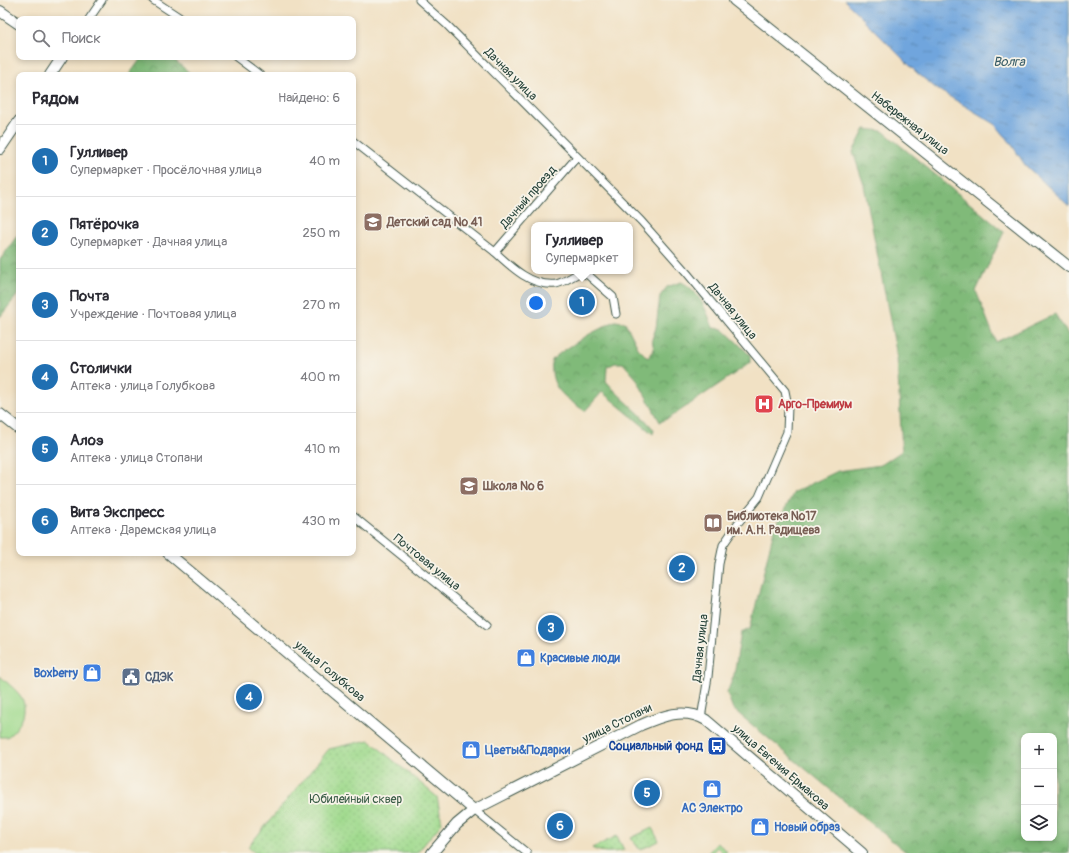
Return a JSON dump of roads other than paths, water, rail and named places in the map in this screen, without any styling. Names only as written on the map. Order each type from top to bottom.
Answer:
[{"type":"main road","name":"Набережная улица","points":[[734,0],[1069,267]]},
{"type":"main road","points":[[0,11],[16,22]]},
{"type":"main road","points":[[52,72],[60,60]]},
{"type":"main road","points":[[0,149],[16,125]]},
{"type":"main road","points":[[0,414],[16,427]]},
{"type":"main road","name":"улица Голубкова","points":[[172,556],[474,810]]},
{"type":"main road","name":"улица Стопани","points":[[432,853],[457,824],[474,810],[656,718],[680,713],[701,718]]},
{"type":"main road","name":"улица Евгения Ермакова","points":[[701,718],[724,734],[862,853]]},
{"type":"street","points":[[91,16],[102,0]]},
{"type":"street","points":[[153,0],[177,16]]},
{"type":"street","name":"Дачная улица","points":[[419,0],[452,30],[641,221],[687,273],[784,391],[788,406],[787,432],[759,497],[723,545],[719,564],[706,694],[701,718]]},
{"type":"street","points":[[240,60],[256,72]]},
{"type":"street","points":[[356,144],[378,159],[495,252],[516,272],[540,282],[555,284],[566,281],[577,274]]},
{"type":"street","name":"Дачный проезд","points":[[495,252],[577,157]]},
{"type":"street","points":[[584,274],[588,275],[613,297],[616,314]]},
{"type":"street","name":"Почтовая улица","points":[[356,518],[487,625]]},
{"type":"street","points":[[474,810],[527,853]]},
{"type":"water","name":"Волга","points":[[844,0],[1069,0],[1069,206],[1025,165],[1010,142],[995,124],[937,89],[917,73]]},
{"type":"place","name":"Детский сад № 41","points":[[373,222]]},
{"type":"place","name":"Гулливер","points":[[582,302]]},
{"type":"place","name":"Арго-Премиум","points":[[764,404]]},
{"type":"place","name":"Школа № 6","points":[[469,486]]},
{"type":"place","name":"Библиотека №17 им. А.Н. Радищева","points":[[713,523]]},
{"type":"place","name":"Пятёрочка","points":[[682,568]]},
{"type":"place","name":"Почта","points":[[551,628]]},
{"type":"place","name":"Красивые люди","points":[[526,658]]},
{"type":"place","name":"Boxberry","points":[[92,673]]},
{"type":"place","name":"СДЭК","points":[[131,677]]},
{"type":"place","name":"Столички","points":[[249,697]]},
{"type":"place","name":"Социальный фонд","points":[[717,746]]},
{"type":"place","name":"Цветы&Подарки","points":[[471,750]]},
{"type":"place","name":"АС Электро","points":[[712,789]]},
{"type":"place","name":"Алоэ","points":[[647,793]]},
{"type":"place","name":"Вита Экспресс","points":[[560,826]]},
{"type":"place","name":"Новый образ","points":[[760,827]]},
{"type":"park label","name":"Юбилейный сквер","points":[[356,799]]}]
